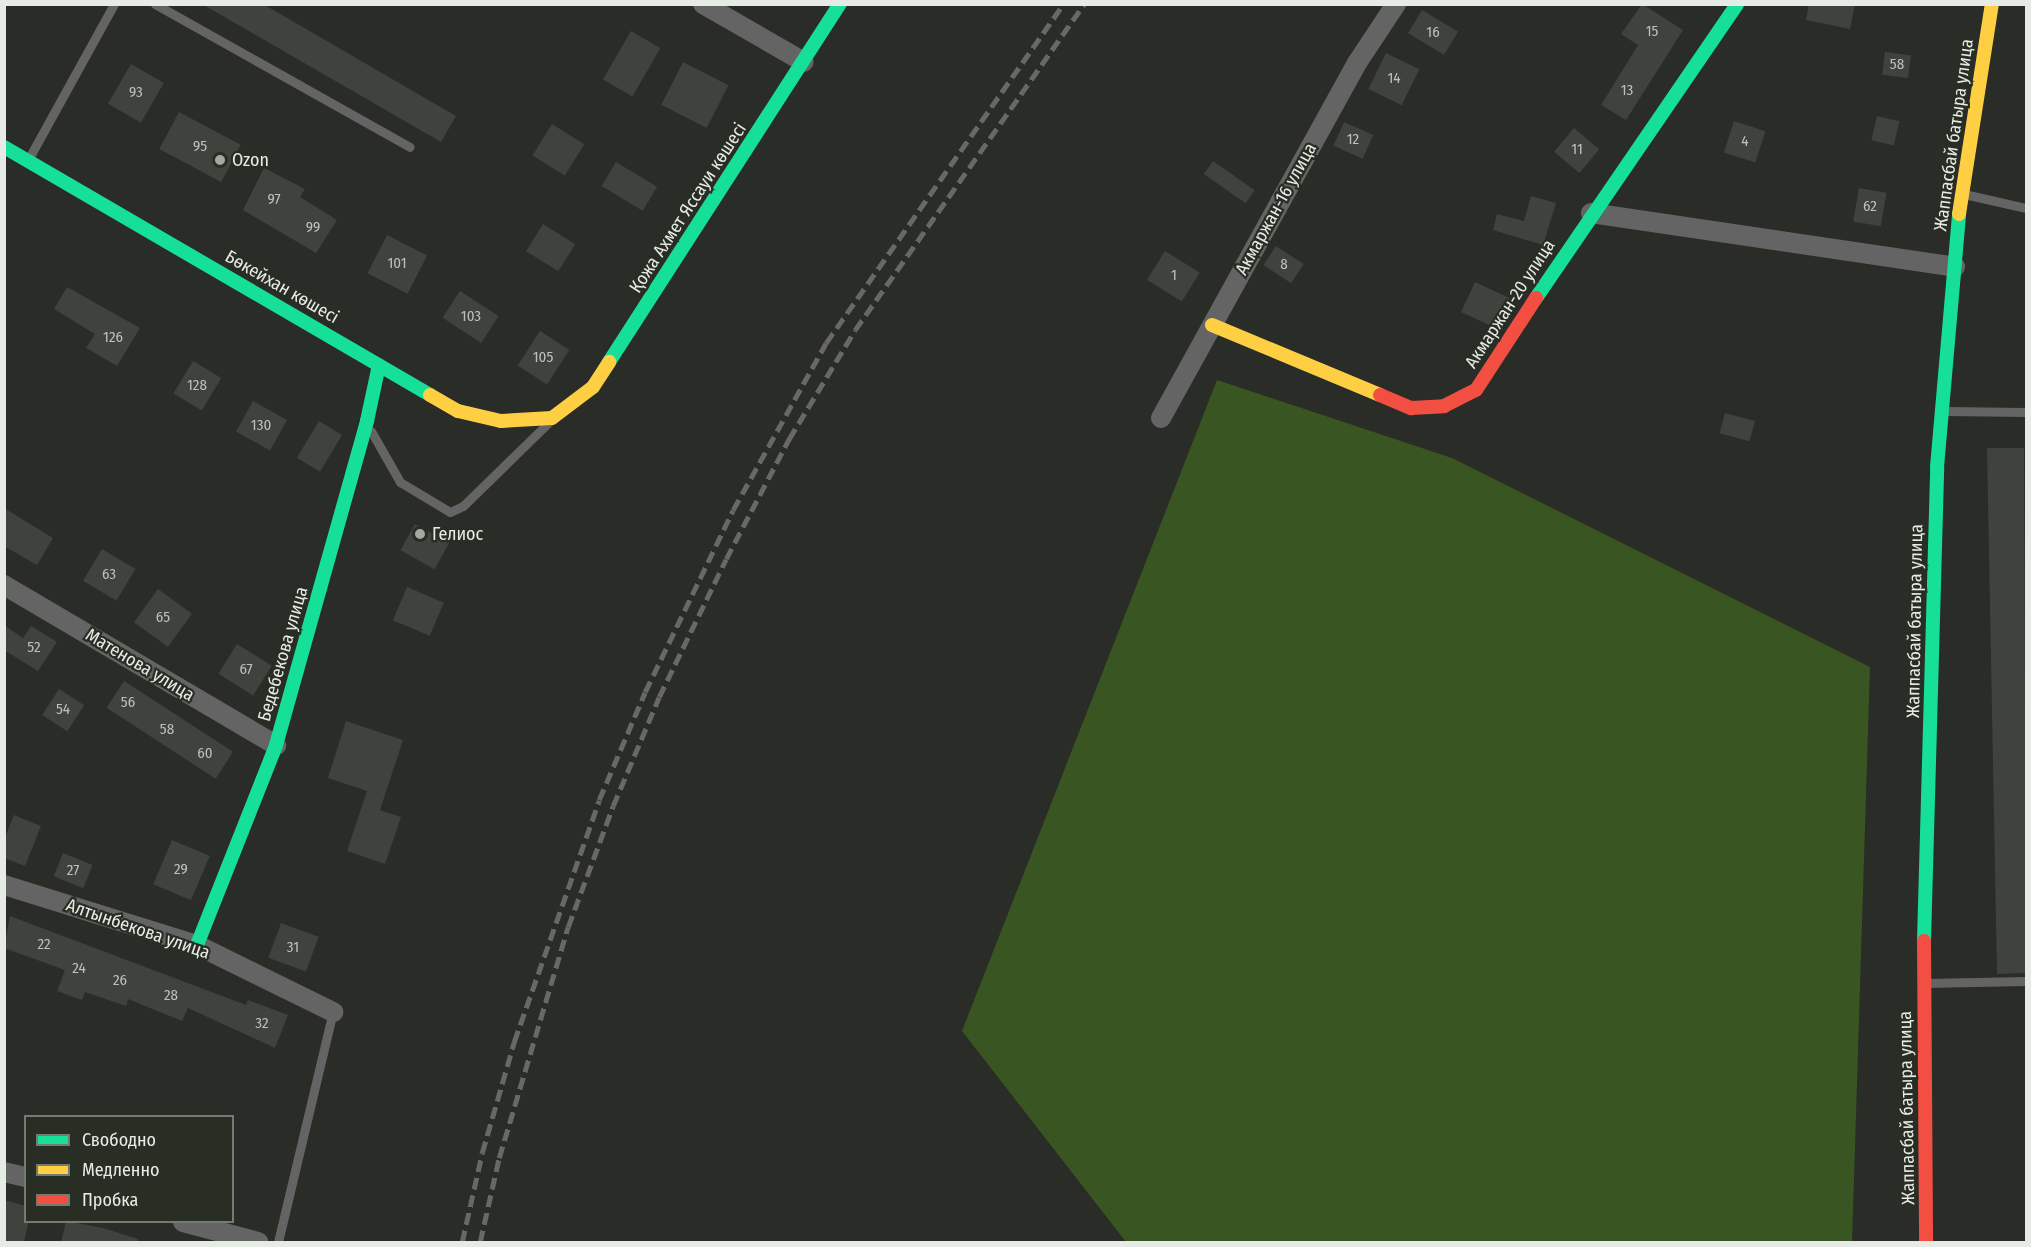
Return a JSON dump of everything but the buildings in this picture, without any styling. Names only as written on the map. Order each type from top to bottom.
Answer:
[{"type":"street","points":[[703,4],[804,62]]},
{"type":"street","name":"Қожа Ахмет Яссауи көшесі","points":[[552,418],[573,405],[592,387],[840,4]]},
{"type":"street","name":"Акмаржан-16 улица","points":[[1161,418],[1357,63],[1396,4]]},
{"type":"street","name":"Акмаржан-20 улица","points":[[1212,325],[1411,408],[1444,406],[1476,390],[1591,213],[1737,4]]},
{"type":"street","name":"Жаппасбай батыра улица","points":[[1926,1242],[1923,983],[1942,411],[1961,193],[1992,4]]},
{"type":"street","name":"Бөкейхан көшесі","points":[[4,147],[458,411],[501,421],[552,418]]},
{"type":"street","points":[[1591,213],[1955,267]]},
{"type":"street","name":"Бедебекова улица","points":[[197,945],[276,745],[367,420],[379,365]]},
{"type":"street","name":"Матенова улица","points":[[4,585],[276,745]]},
{"type":"street","name":"Алтынбекова улица","points":[[4,885],[197,945],[333,1012]]},
{"type":"street","points":[[4,1172],[24,1177]]},
{"type":"street","points":[[190,1223],[258,1242]]},
{"type":"lane","points":[[155,4],[410,147]]},
{"type":"lane","points":[[27,160],[112,5]]},
{"type":"lane","points":[[1961,193],[2026,208]]},
{"type":"lane","points":[[1942,411],[2026,412]]},
{"type":"lane","points":[[367,420],[400,482],[450,512],[462,506],[552,418]]},
{"type":"lane","points":[[1923,983],[2026,981]]},
{"type":"lane","points":[[278,1242],[333,1012]]},
{"type":"green space","points":[[1217,380],[1452,458],[1870,667],[1852,1242],[1126,1242],[962,1031]]},
{"type":"railway","points":[[462,1242],[482,1153],[514,1042],[599,800],[645,692],[733,510],[826,343],[1063,4]]},
{"type":"railway","points":[[480,1242],[499,1158],[568,927],[613,806],[659,697],[726,559],[789,439],[855,330],[1084,4]]},
{"type":"traffic: fast","points":[[609,362],[840,4]]},
{"type":"traffic: fast","points":[[1536,298],[1737,4]]},
{"type":"traffic: fast","points":[[4,147],[430,395]]},
{"type":"traffic: fast","points":[[1924,941],[1937,467],[1959,214]]},
{"type":"traffic: fast","points":[[197,945],[276,745],[367,421],[379,365]]},
{"type":"traffic: slow","points":[[1959,214],[1992,4]]},
{"type":"traffic: slow","points":[[1212,325],[1380,395]]},
{"type":"traffic: slow","points":[[430,395],[458,411],[501,421],[552,418],[593,387],[609,362]]},
{"type":"traffic: jam","points":[[1380,395],[1411,408],[1444,406],[1476,390],[1536,298]]},
{"type":"traffic: jam","points":[[1924,941],[1926,1242]]},
{"type":"place","name":"Ozon","points":[[220,160]]},
{"type":"place","name":"Гелиос","points":[[420,534]]}]
